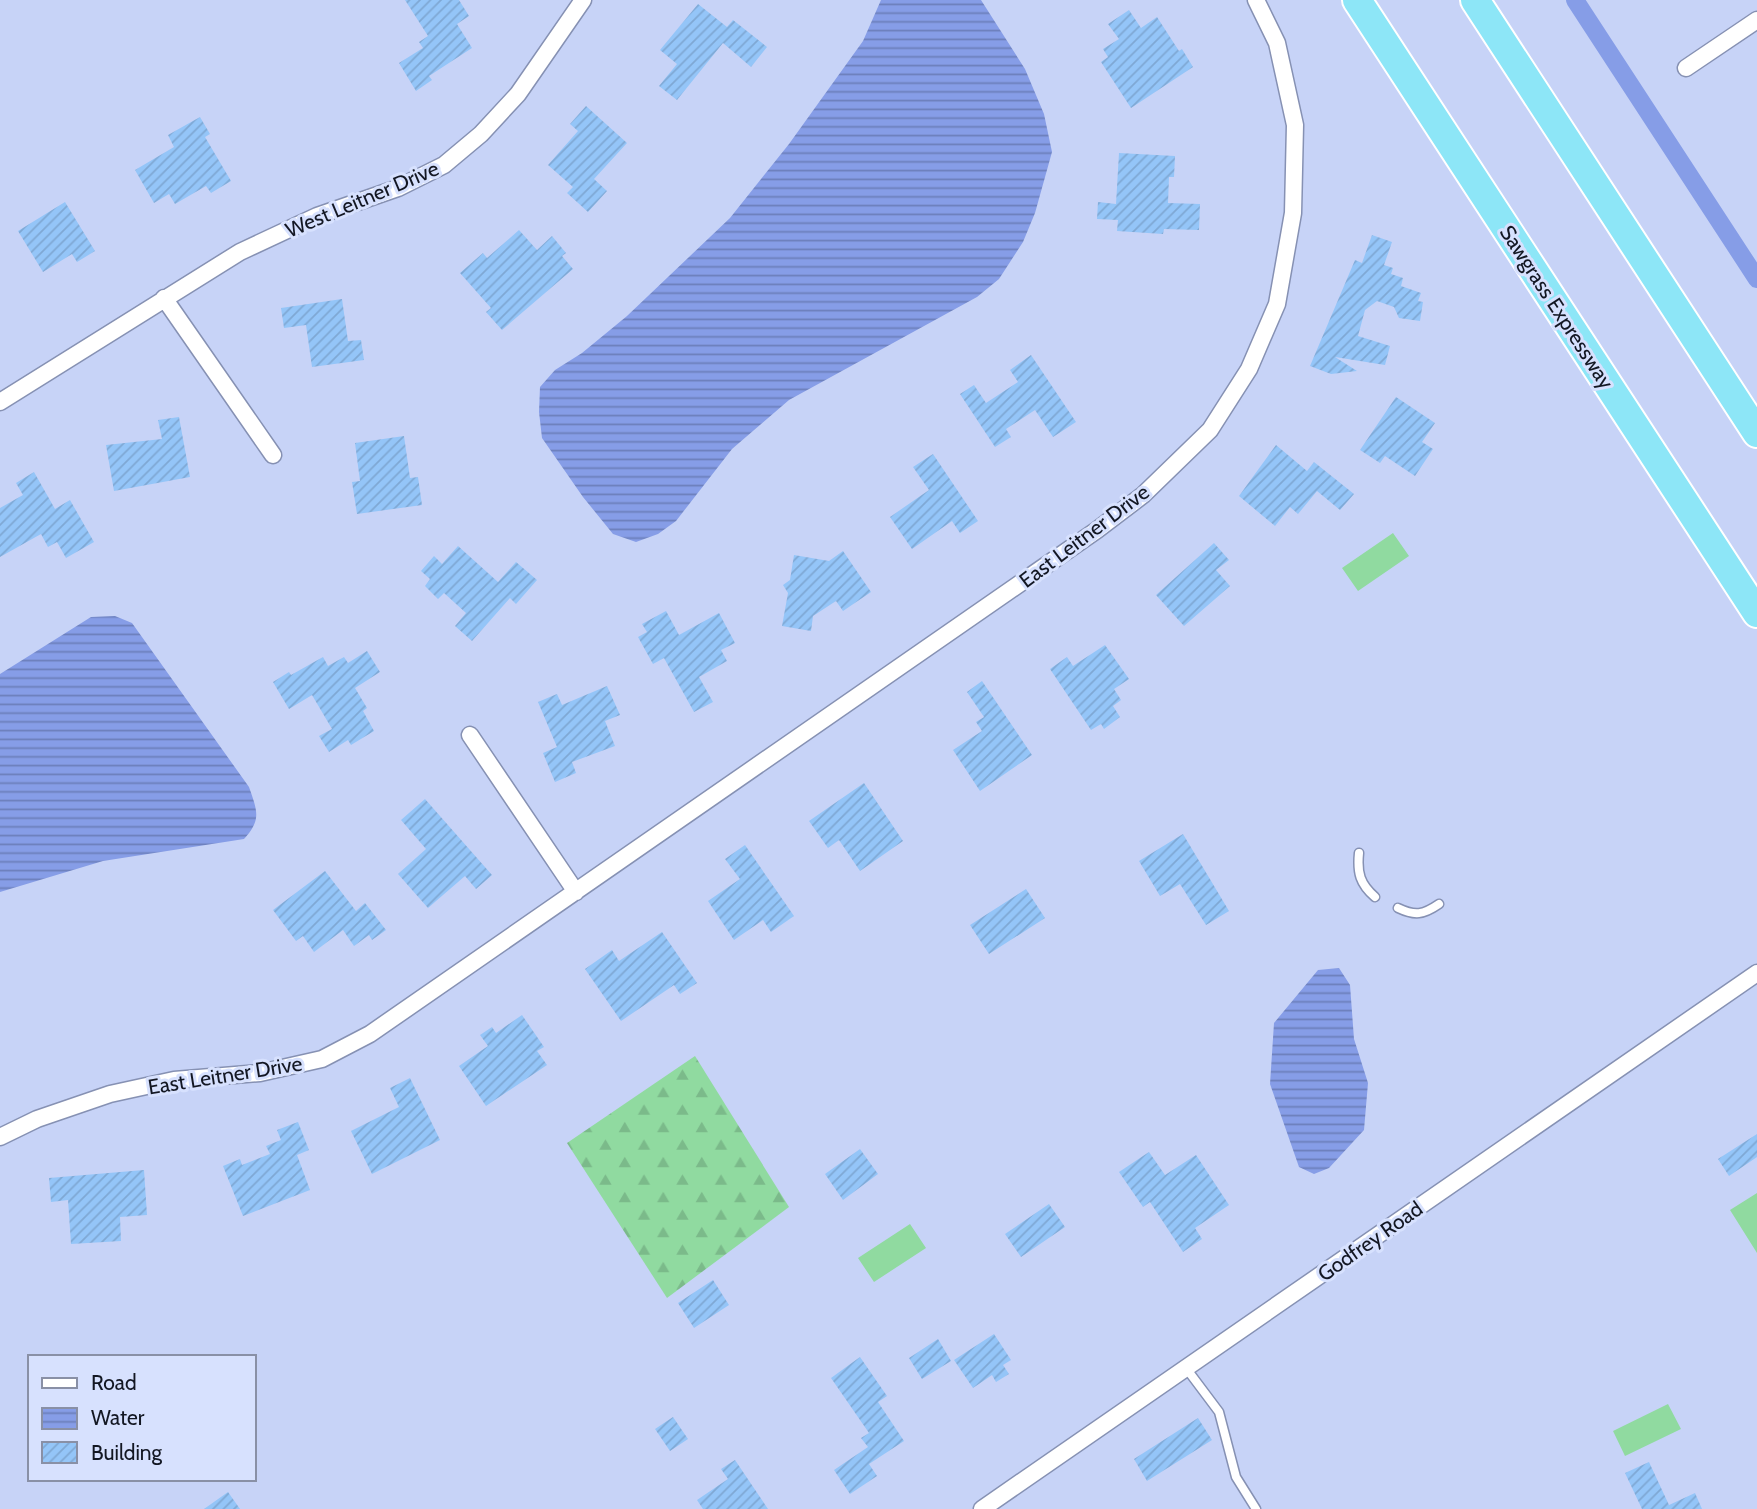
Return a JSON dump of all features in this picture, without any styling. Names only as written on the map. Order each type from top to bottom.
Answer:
[{"type":"highway","name":"Sawgrass Expressway","points":[[1357,0],[1757,613]]},
{"type":"highway","points":[[1475,0],[1757,433]]},
{"type":"street","name":"West Leitner Drive","points":[[0,402],[240,252],[317,216],[398,188],[444,165],[481,134],[518,94],[583,0]]},
{"type":"street","name":"East Leitner Drive","points":[[0,1137],[37,1119],[110,1094],[174,1080],[260,1073],[322,1059],[370,1034],[1097,530],[1143,495],[1210,430],[1248,369],[1277,304],[1293,213],[1295,125],[1277,43],[1256,0]]},
{"type":"street","points":[[1686,68],[1757,20]]},
{"type":"street","points":[[164,298],[273,455]]},
{"type":"street","points":[[470,735],[576,892]]},
{"type":"street","name":"Godfrey Road","points":[[982,1509],[1757,973]]},
{"type":"lane","points":[[1359,853],[1357,871],[1365,888],[1375,897]]},
{"type":"lane","points":[[1398,908],[1414,915],[1427,913],[1439,904]]},
{"type":"lane","points":[[1186,1368],[1219,1412],[1236,1476],[1256,1509]]},
{"type":"green space","points":[[1393,533],[1409,556],[1358,591],[1342,568]]},
{"type":"green space","points":[[695,1056],[789,1207],[667,1298],[567,1143]]},
{"type":"green space","points":[[1757,1193],[1757,1253],[1730,1210]]},
{"type":"green space","points":[[910,1224],[926,1248],[874,1282],[858,1258]]},
{"type":"green space","points":[[1668,1404],[1681,1429],[1625,1456],[1613,1431]]},
{"type":"water","points":[[881,0],[981,0],[1025,69],[1044,114],[1052,152],[1035,213],[1023,242],[999,279],[977,297],[789,400],[732,449],[676,521],[658,534],[636,542],[613,534],[583,497],[542,438],[540,387],[555,370],[582,353],[627,316],[730,218],[789,144],[863,41]]},
{"type":"water","points":[[115,616],[132,623],[249,787],[256,809],[254,826],[244,839],[103,861],[0,892],[0,674],[91,617]]},
{"type":"water","points":[[1339,968],[1350,985],[1354,1039],[1368,1083],[1364,1130],[1329,1168],[1314,1174],[1299,1167],[1270,1084],[1274,1023],[1318,970]]},
{"type":"building","points":[[405,0],[459,0],[469,16],[457,24],[472,48],[429,76],[432,80],[416,91],[399,63],[423,48],[419,42],[428,36]]},
{"type":"building","points":[[698,4],[727,27],[733,20],[767,47],[751,67],[723,43],[677,100],[659,86],[677,64],[660,50]]},
{"type":"building","points":[[1129,10],[1141,28],[1157,17],[1193,67],[1131,108],[1101,62],[1108,57],[1103,49],[1119,39],[1108,24]]},
{"type":"building","points":[[586,106],[627,143],[594,179],[607,191],[588,212],[567,193],[573,187],[548,165],[578,131],[570,124]]},
{"type":"building","points":[[200,117],[210,134],[205,137],[231,181],[211,193],[206,186],[175,204],[169,194],[154,203],[135,170],[174,147],[168,135]]},
{"type":"building","points":[[1119,153],[1175,156],[1174,177],[1169,177],[1168,203],[1200,204],[1199,230],[1164,229],[1163,234],[1117,231],[1118,220],[1097,219],[1098,202],[1116,204]]},
{"type":"building","points":[[65,202],[95,251],[77,262],[72,254],[43,272],[18,231]]},
{"type":"building","points":[[519,230],[537,250],[552,236],[566,253],[562,256],[573,269],[502,330],[486,312],[491,308],[460,273],[483,253],[487,258]]},
{"type":"building","points":[[1372,235],[1392,242],[1384,265],[1393,268],[1391,274],[1403,278],[1401,286],[1421,293],[1418,301],[1423,302],[1420,321],[1399,318],[1394,307],[1377,301],[1365,310],[1358,336],[1390,346],[1385,365],[1335,357],[1357,371],[1331,374],[1310,366],[1355,260],[1362,263]]},
{"type":"building","points":[[342,299],[348,341],[361,340],[364,360],[312,367],[306,325],[284,328],[281,308]]},
{"type":"building","points":[[1031,355],[1076,422],[1053,437],[1035,410],[1006,429],[1011,437],[995,447],[960,394],[974,385],[986,403],[1018,382],[1010,370]]},
{"type":"building","points":[[1396,397],[1435,423],[1422,442],[1433,449],[1415,476],[1385,456],[1380,463],[1360,450]]},
{"type":"building","points":[[179,417],[190,477],[114,491],[106,445],[162,439],[158,420]]},
{"type":"building","points":[[404,436],[410,478],[418,477],[422,505],[357,514],[352,482],[360,481],[355,443]]},
{"type":"building","points":[[1276,445],[1307,471],[1314,462],[1354,494],[1340,510],[1317,491],[1298,514],[1290,507],[1275,526],[1239,496]]},
{"type":"building","points":[[933,454],[978,521],[960,533],[952,521],[912,549],[890,517],[929,490],[913,467]]},
{"type":"building","points":[[34,472],[55,509],[70,500],[94,542],[66,558],[57,542],[48,547],[41,534],[0,557],[0,508],[23,495],[16,483]]},
{"type":"building","points":[[1214,543],[1229,560],[1216,570],[1230,586],[1184,626],[1156,595]]},
{"type":"building","points":[[458,546],[498,582],[516,562],[537,580],[516,604],[510,598],[472,641],[455,626],[466,613],[444,593],[438,599],[425,586],[430,579],[421,571],[434,556],[442,564]]},
{"type":"building","points":[[843,551],[871,592],[843,611],[836,601],[813,616],[811,631],[782,626],[788,593],[783,585],[790,580],[794,555],[829,561]]},
{"type":"building","points":[[666,611],[679,635],[719,613],[735,643],[721,650],[727,661],[699,677],[713,702],[694,712],[664,658],[653,664],[638,637],[647,632],[642,624]]},
{"type":"building","points":[[1105,645],[1129,679],[1114,689],[1121,700],[1113,706],[1120,717],[1104,729],[1101,724],[1091,730],[1050,669],[1067,657],[1073,666]]},
{"type":"building","points":[[367,651],[380,672],[355,688],[367,708],[363,711],[374,731],[351,745],[348,740],[329,752],[319,736],[332,729],[312,695],[289,709],[273,682],[323,657],[328,666],[344,657],[348,663]]},
{"type":"building","points":[[982,681],[1032,755],[980,791],[953,750],[982,731],[976,722],[984,717],[967,692]]},
{"type":"building","points":[[607,686],[620,715],[605,721],[615,746],[572,762],[576,773],[555,782],[543,753],[557,747],[538,702],[557,694],[562,705]]},
{"type":"building","points":[[864,783],[903,841],[860,871],[839,840],[828,848],[809,821]]},
{"type":"building","points":[[425,799],[492,875],[476,889],[465,876],[428,908],[398,874],[426,849],[401,820]]},
{"type":"building","points":[[1183,834],[1229,911],[1206,925],[1180,884],[1160,896],[1139,861]]},
{"type":"building","points":[[745,845],[794,916],[771,932],[763,920],[734,940],[708,901],[740,879],[725,859]]},
{"type":"building","points":[[325,871],[356,911],[365,903],[386,930],[372,940],[369,935],[354,946],[343,930],[314,952],[303,936],[296,941],[273,910]]},
{"type":"building","points":[[1026,889],[1045,918],[989,954],[970,925]]},
{"type":"building","points":[[662,932],[697,983],[680,994],[674,985],[621,1021],[585,969],[612,950],[619,961]]},
{"type":"building","points":[[522,1015],[544,1047],[537,1051],[547,1065],[486,1106],[459,1066],[488,1046],[480,1035],[492,1027],[496,1033]]},
{"type":"building","points":[[410,1078],[440,1140],[372,1174],[351,1131],[399,1107],[390,1088]]},
{"type":"building","points":[[298,1122],[309,1150],[297,1155],[310,1190],[243,1216],[223,1166],[240,1159],[242,1165],[270,1154],[266,1146],[281,1140],[277,1130]]},
{"type":"building","points":[[1757,1134],[1757,1157],[1729,1176],[1718,1159]]},
{"type":"building","points":[[860,1149],[878,1174],[843,1200],[825,1174]]},
{"type":"building","points":[[1149,1152],[1165,1175],[1196,1155],[1229,1205],[1195,1228],[1202,1239],[1183,1252],[1150,1202],[1143,1207],[1119,1172]]},
{"type":"building","points":[[144,1170],[147,1215],[120,1217],[121,1241],[71,1244],[68,1200],[51,1202],[49,1178]]},
{"type":"building","points":[[1049,1204],[1065,1227],[1021,1257],[1005,1234]]},
{"type":"building","points":[[713,1280],[729,1305],[694,1328],[678,1303]]},
{"type":"building","points":[[994,1334],[1011,1360],[1003,1365],[1009,1374],[996,1382],[992,1375],[973,1388],[954,1360]]},
{"type":"building","points":[[938,1339],[951,1361],[922,1379],[909,1358]]},
{"type":"building","points":[[860,1357],[887,1396],[878,1402],[904,1441],[869,1464],[877,1476],[850,1494],[834,1470],[868,1447],[861,1438],[869,1433],[831,1378]]},
{"type":"building","points":[[673,1417],[688,1439],[670,1451],[655,1429]]},
{"type":"building","points":[[1198,1418],[1212,1440],[1147,1481],[1134,1459]]},
{"type":"building","points":[[735,1460],[768,1509],[703,1509],[697,1500],[728,1479],[721,1469]]},
{"type":"building","points":[[1649,1462],[1669,1505],[1695,1493],[1702,1509],[1642,1509],[1625,1473]]},
{"type":"building","points":[[228,1492],[240,1509],[204,1509]]},
{"type":"waterway","points":[[1575,0],[1757,279]]}]
